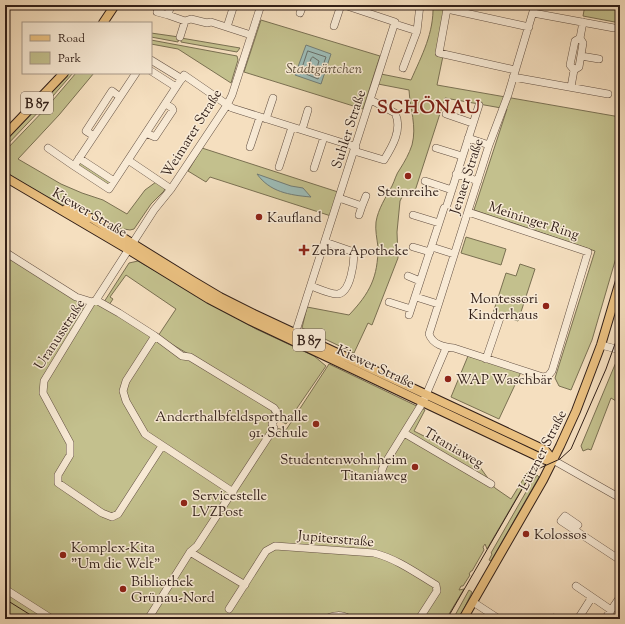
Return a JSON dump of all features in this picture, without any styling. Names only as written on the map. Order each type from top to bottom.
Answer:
[{"type":"main road","points":[[104,22],[114,5]]},
{"type":"main road","name":"B 87","points":[[6,135],[63,74]]},
{"type":"main road","name":"Kiewer Straße","points":[[6,178],[131,246],[220,297],[424,398]]},
{"type":"main road","name":"Kiewer Straße","points":[[131,246],[209,299],[251,321],[545,450],[553,460]]},
{"type":"main road","name":"Lützner Straße","points":[[463,619],[553,460],[576,411],[601,345],[620,281]]},
{"type":"street","points":[[168,16],[171,5]]},
{"type":"street","points":[[227,27],[234,5]]},
{"type":"street","name":"Weimarer Straße","points":[[131,246],[154,210],[171,189],[227,105],[232,95],[261,5]]},
{"type":"street","points":[[300,13],[303,5]]},
{"type":"street","points":[[334,26],[342,5],[417,31]]},
{"type":"street","points":[[402,68],[417,31],[420,5]]},
{"type":"street","name":"Jenaer Straße","points":[[446,348],[432,341],[429,334],[535,5]]},
{"type":"street","points":[[529,27],[447,9],[439,53],[571,87],[608,94]]},
{"type":"street","points":[[157,12],[185,21],[191,19],[207,23],[211,22],[251,35]]},
{"type":"street","points":[[533,13],[614,28]]},
{"type":"street","points":[[180,37],[185,21]]},
{"type":"street","points":[[571,87],[574,70],[579,67],[583,43],[580,38],[583,22]]},
{"type":"street","name":"Suhler Straße","points":[[295,334],[395,23]]},
{"type":"street","points":[[574,70],[570,65],[575,41],[580,38]]},
{"type":"street","points":[[581,56],[599,59]]},
{"type":"street","points":[[152,61],[182,79]]},
{"type":"street","points":[[160,65],[153,72],[176,87]]},
{"type":"street","points":[[74,166],[135,74]]},
{"type":"street","points":[[48,148],[109,189],[184,76],[232,108],[324,137],[384,160],[392,147],[397,133],[397,117],[395,113],[371,100]]},
{"type":"street","points":[[94,136],[86,131],[112,91],[120,97]]},
{"type":"street","points":[[250,147],[273,98]]},
{"type":"street","points":[[146,133],[155,137],[167,120],[173,110],[166,104]]},
{"type":"street","points":[[389,302],[410,312],[439,223],[452,190],[472,122],[479,105]]},
{"type":"street","points":[[302,130],[308,110]]},
{"type":"street","points":[[99,111],[107,116]]},
{"type":"street","points":[[158,114],[167,120]]},
{"type":"street","points":[[446,114],[472,122]]},
{"type":"street","points":[[280,167],[292,127]]},
{"type":"street","points":[[314,168],[324,137]]},
{"type":"street","points":[[468,138],[489,145]]},
{"type":"street","points":[[436,148],[462,156]]},
{"type":"street","points":[[79,158],[114,181]]},
{"type":"street","points":[[128,160],[171,189]]},
{"type":"street","points":[[456,174],[478,181]]},
{"type":"street","points":[[425,181],[452,190]]},
{"type":"street","points":[[359,216],[366,196]]},
{"type":"street","points":[[339,198],[362,206]]},
{"type":"street","name":"Meininger Ring","points":[[446,348],[454,348],[543,377],[548,376],[550,374],[588,252],[468,212]]},
{"type":"street","points":[[413,215],[439,223]]},
{"type":"street","points":[[311,286],[336,294],[341,293],[352,275],[354,252],[324,242]]},
{"type":"street","name":"Uranusstraße","points":[[131,246],[94,301],[44,381],[43,393],[70,443],[70,455],[58,475],[58,483],[100,512],[112,517],[118,514],[123,507],[162,446]]},
{"type":"street","points":[[413,247],[454,254]]},
{"type":"street","points":[[5,252],[76,297],[94,301]]},
{"type":"street","points":[[408,276],[420,281]]},
{"type":"street","points":[[416,297],[438,304]]},
{"type":"street","name":"Uranusstraße","points":[[94,301],[119,313],[155,336],[182,356],[195,360],[277,411],[278,414],[272,424],[274,428],[233,492]]},
{"type":"street","points":[[486,359],[500,318]]},
{"type":"street","points":[[148,619],[190,552],[197,547],[233,492],[150,438],[142,430],[126,401],[123,391],[126,381],[155,336]]},
{"type":"street","points":[[601,345],[620,350]]},
{"type":"street","points":[[424,398],[446,348]]},
{"type":"street","name":"Titaniaweg","points":[[382,477],[384,465],[424,398]]},
{"type":"street","name":"Titaniaweg","points":[[404,433],[491,484]]},
{"type":"street","name":"Kiewer Straße","points":[[553,460],[620,498]]},
{"type":"street","points":[[574,529],[620,560]]},
{"type":"street","name":"Jupiterstraße","points":[[229,609],[266,551],[275,546],[374,553],[398,562],[436,585],[437,591],[419,619]]},
{"type":"street","points":[[190,552],[245,585]]},
{"type":"street","points":[[576,586],[611,610]]},
{"type":"street","points":[[5,589],[52,619]]},
{"type":"street","points":[[605,619],[620,597]]},
{"type":"street","points":[[578,619],[592,598]]},
{"type":"street","points":[[473,602],[499,619]]},
{"type":"street","points":[[325,619],[334,615],[344,616],[350,619]]},
{"type":"green space","points":[[433,5],[447,5],[437,54],[443,56],[437,85],[620,117],[620,244],[592,340],[571,390],[559,386],[555,378],[595,251],[474,210],[507,109],[445,98],[414,194],[405,191],[400,201],[397,232],[398,258],[372,325],[368,323],[354,353],[302,328],[307,307],[349,315],[367,292],[371,284],[378,258],[376,228],[377,217],[397,173],[410,151],[414,131],[409,90],[378,84],[381,74],[411,80],[423,53],[432,25]]},
{"type":"green space","points":[[585,5],[620,5],[620,23],[583,16]]},
{"type":"green space","name":"Stadtgärtchen","points":[[261,20],[380,56],[363,109],[244,72]]},
{"type":"green space","points":[[152,33],[179,37],[178,42],[152,37]]},
{"type":"green space","points":[[181,38],[240,48],[237,52],[181,42]]},
{"type":"green space","points":[[152,40],[237,56],[238,60],[231,83],[178,49],[152,44]]},
{"type":"green space","points":[[66,74],[72,74],[5,147],[5,141],[39,106]]},
{"type":"green space","points":[[75,74],[93,74],[59,115],[18,159],[61,184],[103,200],[127,214],[145,190],[156,182],[165,188],[164,191],[151,204],[134,229],[123,230],[98,216],[69,208],[5,172],[5,151],[48,106]]},
{"type":"green space","points":[[202,148],[338,192],[331,216],[210,177],[206,182],[188,171]]},
{"type":"green space","points":[[81,162],[110,182],[108,185],[77,167]]},
{"type":"green space","points":[[466,237],[506,249],[501,265],[461,253]]},
{"type":"green space","points":[[5,253],[76,297],[96,300],[182,356],[190,355],[158,336],[176,309],[126,275],[110,297],[113,299],[109,305],[104,302],[129,263],[138,261],[256,329],[314,356],[326,366],[286,424],[277,419],[271,407],[274,428],[286,430],[329,364],[425,410],[414,431],[477,463],[495,488],[511,499],[527,473],[530,471],[533,472],[487,549],[485,544],[483,547],[484,550],[469,574],[470,575],[459,590],[464,589],[446,619],[5,619]]},
{"type":"green space","points":[[520,264],[535,269],[518,321],[493,313],[506,273],[516,276]]},
{"type":"green space","points":[[619,355],[620,390],[616,401],[611,398],[591,450],[588,449],[583,451],[581,446]]},
{"type":"green space","points":[[468,356],[521,372],[499,419],[451,397]]},
{"type":"green space","points":[[437,404],[458,414],[473,418],[542,451],[541,454],[436,405]]},
{"type":"green space","points":[[537,475],[539,477],[491,561],[489,560],[492,554],[491,553]]},
{"type":"green space","points":[[469,590],[472,592],[459,619],[453,619]]},
{"type":"water","points":[[306,45],[331,54],[321,84],[295,75]]},
{"type":"water","points":[[257,174],[291,186],[303,188],[311,197],[281,192],[268,185]]},
{"type":"tram line","points":[[447,619],[528,479],[540,468],[560,459],[571,449],[606,369],[620,330]]},
{"type":"tram line","points":[[5,599],[37,619]]},
{"type":"place","name":"Steinreihe","points":[[408,176]]},
{"type":"place","name":"Kaufland","points":[[259,217]]},
{"type":"place","name":"Zebra Apotheke","points":[[304,250]]},
{"type":"place","name":"Montessori Kinderhaus","points":[[546,306]]},
{"type":"place","name":"WAP Waschbär","points":[[448,379]]},
{"type":"place","name":"Anderthalbfeldsporthalle 91. Schule","points":[[316,424]]},
{"type":"place","name":"Studentenwohnheim Titaniaweg","points":[[415,467]]},
{"type":"place","name":"Servicestelle LVZPost","points":[[184,503]]},
{"type":"place","name":"Kolossos","points":[[526,534]]},
{"type":"place","name":"Komplex-Kita \"Um die Welt\"","points":[[63,555]]},
{"type":"place","name":"Bibliothek Grünau-Nord","points":[[123,589]]},
{"type":"district","name":"SCHÖNAU","points":[[429,107]]}]
